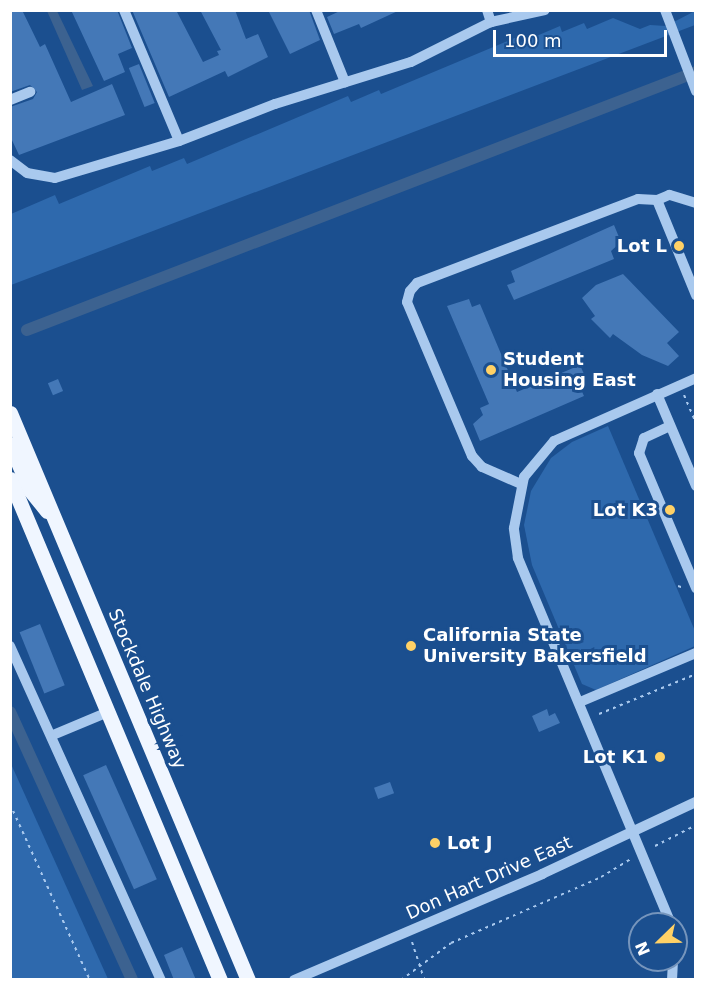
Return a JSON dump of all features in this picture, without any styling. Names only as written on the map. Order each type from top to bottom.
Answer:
[{"type":"main road","name":"Stockdale Highway","points":[[10,413],[248,980]]},
{"type":"main road","points":[[10,444],[30,490],[54,517]]},
{"type":"main road","points":[[10,479],[220,980]]},
{"type":"street","points":[[124,10],[179,141]]},
{"type":"street","points":[[316,10],[345,82]]},
{"type":"street","points":[[487,10],[491,22]]},
{"type":"street","points":[[10,160],[27,173],[55,178],[179,141],[345,82],[411,62],[491,22],[545,10]]},
{"type":"street","points":[[665,10],[696,91]]},
{"type":"street","points":[[10,100],[30,92]]},
{"type":"street","points":[[521,484],[482,467],[472,456],[407,302],[410,291],[417,283],[628,203],[646,198],[657,200],[677,195],[696,203]]},
{"type":"street","points":[[657,200],[696,295]]},
{"type":"street","points":[[666,912],[518,558],[514,528],[521,484],[530,467],[554,441],[696,378]]},
{"type":"street","points":[[657,394],[696,486]]},
{"type":"street","points":[[670,426],[644,438],[639,453],[696,588]]},
{"type":"street","points":[[10,646],[53,735],[161,980]]},
{"type":"street","points":[[580,702],[696,653]]},
{"type":"street","points":[[53,735],[108,712]]},
{"type":"street","name":"Don Hart Drive East","points":[[294,980],[633,832],[696,802]]},
{"type":"path","points":[[684,395],[696,423]]},
{"type":"path","points":[[599,714],[696,674]]},
{"type":"path","points":[[10,804],[90,980]]},
{"type":"path","points":[[655,846],[696,825]]},
{"type":"path","points":[[401,980],[460,938],[601,877],[632,858]]},
{"type":"path","points":[[408,931],[421,964],[424,980]]},
{"type":"shaded area","points":[[47,11],[57,11],[93,86],[82,90]]},
{"type":"shaded area","points":[[695,11],[695,25],[11,285],[11,214],[55,195],[59,204],[150,166],[152,171],[184,158],[187,164],[348,96],[351,102],[379,90],[381,94],[517,37],[520,43],[560,26],[562,32],[584,23],[587,29],[613,18],[640,29],[650,25],[666,26]]},
{"type":"shaded area","points":[[608,426],[695,631],[695,646],[596,690],[582,684],[532,565],[524,525],[531,491],[551,458],[572,442]]},
{"type":"shaded area","points":[[11,764],[108,979],[11,979]]},
{"type":"building","points":[[10,10],[22,10],[40,47],[45,44],[71,102],[112,84],[125,115],[19,155],[10,136],[10,107],[33,99],[37,92],[30,85],[10,92]]},
{"type":"building","points":[[71,10],[117,10],[132,48],[118,54],[125,72],[104,81]]},
{"type":"building","points":[[132,10],[176,10],[203,62],[219,55],[217,51],[221,50],[200,10],[235,10],[246,39],[258,34],[268,57],[228,77],[225,71],[169,97]]},
{"type":"building","points":[[268,10],[309,10],[320,40],[290,54]]},
{"type":"building","points":[[342,10],[400,10],[361,28],[359,24],[334,34],[327,17]]},
{"type":"building","points":[[139,64],[155,103],[145,107],[129,68]]},
{"type":"building","name":"Student Housing East","points":[[614,225],[621,242],[611,251],[614,259],[514,300],[507,285],[515,282],[511,271]]},
{"type":"building","name":"Student Housing East","points":[[623,274],[679,332],[667,343],[679,356],[668,366],[642,355],[613,334],[610,338],[591,319],[595,316],[582,298],[596,285]]},
{"type":"building","name":"Student Housing East","points":[[469,299],[472,307],[480,304],[517,392],[580,365],[587,381],[579,385],[584,396],[480,441],[473,424],[483,415],[480,408],[489,404],[447,306]]},
{"type":"building","points":[[58,379],[63,391],[53,395],[48,383]]},
{"type":"building","points":[[40,624],[65,685],[44,693],[20,632]]},
{"type":"building","points":[[547,709],[549,716],[555,713],[560,723],[539,732],[532,716]]},
{"type":"building","points":[[106,765],[157,879],[134,889],[83,775]]},
{"type":"building","points":[[390,782],[394,793],[378,799],[374,788]]},
{"type":"building","points":[[182,947],[196,980],[174,980],[164,955]]},
{"type":"waterway","points":[[27,330],[696,72]]},
{"type":"waterway","points":[[10,712],[132,980]]},
{"type":"place","name":"Lot L","points":[[679,246]]},
{"type":"place","name":"Student Housing East","points":[[491,370]]},
{"type":"place","name":"Lot K3","points":[[670,510]]},
{"type":"place","name":"California State University Bakersfield","points":[[411,646]]},
{"type":"place","name":"Lot K1","points":[[660,757]]},
{"type":"place","name":"Lot J","points":[[435,843]]}]
